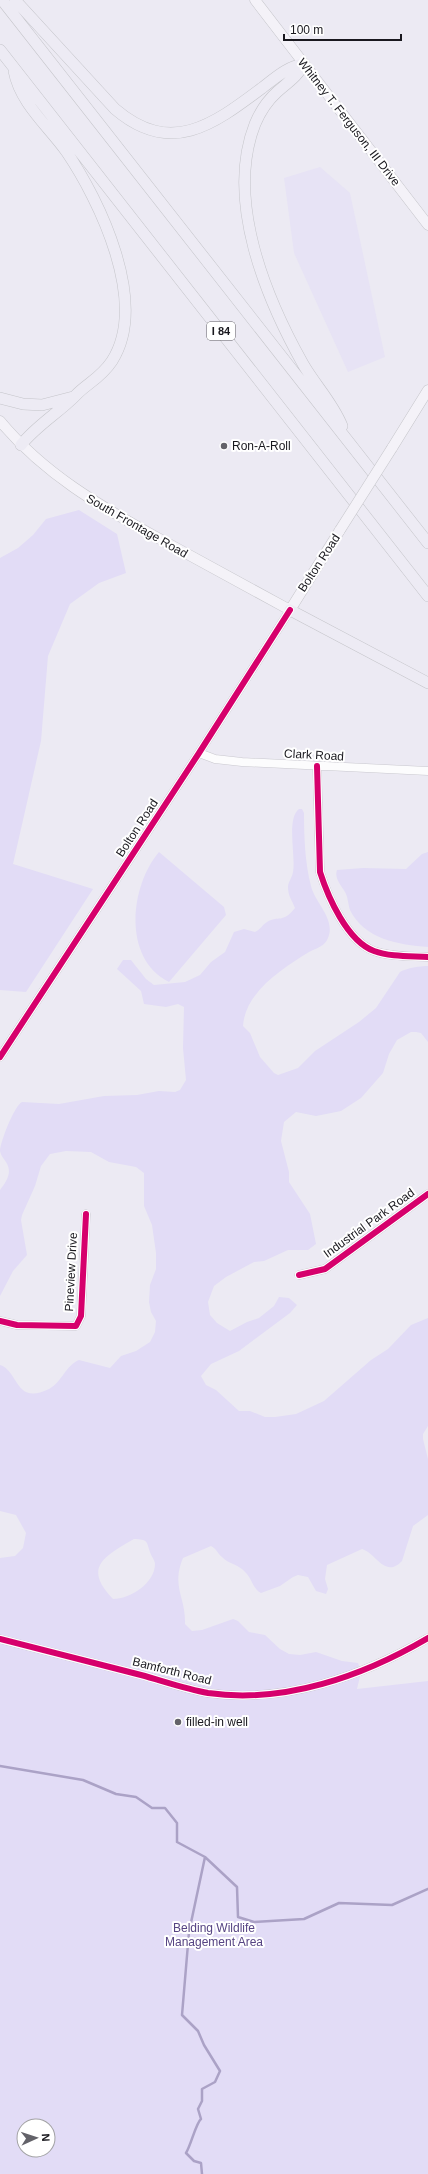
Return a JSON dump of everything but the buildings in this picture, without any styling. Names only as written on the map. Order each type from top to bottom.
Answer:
[{"type":"highway","name":"I 84","points":[[2,0],[428,543]]},
{"type":"highway","points":[[15,0],[115,109],[129,120],[155,130],[178,132],[206,126],[226,114],[286,70],[304,64]]},
{"type":"highway","name":"I 84","points":[[0,50],[428,596]]},
{"type":"highway","points":[[304,64],[299,72],[269,101],[255,125],[246,160],[247,203],[257,258],[275,308],[303,364],[334,411],[345,437]]},
{"type":"highway","points":[[13,66],[22,94],[66,151],[94,197],[110,235],[121,275],[124,316],[118,349],[101,375],[31,434],[21,445]]},
{"type":"highway","points":[[0,398],[36,405],[48,404],[74,397]]},
{"type":"highway","points":[[290,610],[428,683]]},
{"type":"main road","name":"Whitney T. Ferguson, III Drive","points":[[255,0],[428,225]]},
{"type":"main road","name":"Bolton Road","points":[[290,610],[428,390]]},
{"type":"main road","name":"South Frontage Road","points":[[0,422],[21,445],[61,480],[91,500],[290,610]]},
{"type":"street","name":"Bolton Road","points":[[0,1057],[199,753],[290,610]]},
{"type":"street","name":"Clark Road","points":[[199,753],[215,759],[317,766],[428,771]]},
{"type":"street","points":[[317,766],[320,872],[325,888],[335,907],[349,931],[360,943],[373,950],[387,954],[428,957]]},
{"type":"street","name":"Industrial Park Road","points":[[299,1276],[325,1269],[428,1194]]},
{"type":"street","name":"Pineview Drive","points":[[0,1321],[17,1325],[76,1326],[81,1316],[86,1214]]},
{"type":"street","name":"Bamforth Road","points":[[0,1639],[208,1693],[251,1695],[300,1690],[331,1681],[387,1660],[428,1638]]},
{"type":"shaded area","points":[[320,167],[350,193],[385,357],[348,372],[294,253],[284,178]]},
{"type":"green space","points":[[79,510],[117,534],[126,573],[99,583],[70,604],[48,656],[41,741],[13,864],[93,889],[26,992],[0,990],[0,558],[18,548],[33,535],[46,519]]},
{"type":"green space","name":"Belding Wildlife Management Area","points":[[299,809],[302,809],[304,813],[307,868],[311,886],[327,918],[330,931],[325,943],[277,973],[250,1002],[245,1014],[243,1026],[250,1033],[260,1057],[274,1073],[278,1075],[298,1068],[315,1051],[359,1022],[376,1008],[400,972],[406,969],[421,966],[428,966],[428,1042],[421,1033],[416,1032],[411,1032],[397,1040],[389,1054],[383,1073],[361,1098],[341,1111],[316,1116],[296,1112],[284,1122],[281,1141],[289,1172],[289,1182],[310,1214],[316,1244],[308,1250],[288,1250],[264,1261],[254,1262],[226,1277],[214,1286],[208,1302],[210,1315],[217,1323],[230,1331],[247,1322],[259,1318],[274,1306],[279,1297],[289,1298],[297,1305],[290,1313],[239,1351],[211,1364],[201,1376],[206,1385],[216,1390],[239,1411],[250,1411],[265,1417],[296,1414],[324,1401],[371,1360],[388,1349],[411,1325],[428,1318],[428,1426],[423,1434],[423,1439],[428,1459],[428,1515],[413,1526],[402,1561],[396,1566],[386,1566],[367,1551],[362,1549],[327,1565],[325,1579],[328,1589],[326,1594],[316,1591],[308,1577],[298,1575],[280,1586],[261,1593],[256,1589],[248,1575],[243,1570],[220,1556],[215,1548],[211,1546],[183,1558],[178,1577],[185,1615],[185,1624],[192,1631],[202,1630],[233,1619],[238,1621],[249,1632],[265,1635],[280,1649],[289,1654],[300,1655],[316,1652],[342,1661],[358,1663],[361,1672],[357,1689],[428,1681],[428,2174],[0,2174],[0,1558],[15,1556],[23,1548],[26,1533],[16,1515],[0,1511],[0,1365],[6,1368],[19,1386],[24,1390],[30,1393],[38,1393],[53,1386],[75,1362],[79,1360],[110,1368],[121,1356],[136,1351],[150,1342],[155,1332],[156,1321],[151,1312],[149,1302],[150,1285],[156,1269],[156,1253],[152,1225],[144,1206],[144,1173],[136,1167],[109,1162],[91,1152],[66,1151],[50,1154],[41,1166],[35,1186],[22,1215],[21,1220],[27,1255],[13,1271],[0,1296],[0,1190],[8,1177],[9,1170],[0,1151],[5,1133],[15,1110],[22,1102],[59,1104],[104,1096],[137,1095],[159,1091],[175,1092],[180,1090],[186,1080],[183,1048],[184,1007],[178,1004],[166,1007],[144,1004],[141,991],[117,969],[123,960],[131,960],[146,979],[154,985],[185,982],[200,975],[211,962],[225,952],[234,932],[244,929],[255,932],[267,922],[284,918],[291,913],[295,908],[288,890],[294,865],[293,821],[295,814]],"holes":[[[134,1539],[146,1541],[155,1562],[154,1571],[151,1577],[140,1589],[127,1596],[113,1599],[99,1579],[98,1570],[101,1563],[114,1551]]]},
{"type":"green space","points":[[159,852],[224,907],[226,915],[169,982],[154,971],[144,957],[138,940],[136,921],[137,902],[142,883],[149,866]]},
{"type":"green space","points":[[428,852],[428,947],[383,939],[364,928],[356,920],[350,910],[346,894],[336,876],[337,870],[363,868],[406,869],[422,854]]},
{"type":"waterway","points":[[0,1766],[83,1780],[116,1794],[136,1797],[152,1808],[165,1808],[177,1823],[177,1842],[205,1857],[237,1887],[238,1917],[254,1922],[304,1919],[339,1903],[392,1905],[428,1889]]},
{"type":"waterway","points":[[202,2174],[201,2163],[194,2161],[186,2153],[197,2125],[201,2119],[198,2109],[202,2101],[202,2089],[215,2082],[220,2071],[204,2045],[198,2031],[182,2015],[189,1932],[205,1857]]},
{"type":"cycle path","points":[[0,1057],[199,753],[290,610]]},
{"type":"cycle path","points":[[317,766],[320,872],[333,905],[347,928],[364,946],[380,953],[428,957]]},
{"type":"cycle path","points":[[299,1275],[325,1269],[428,1194]]},
{"type":"cycle path","points":[[0,1321],[17,1325],[76,1326],[81,1316],[86,1214]]},
{"type":"cycle path","points":[[0,1639],[191,1689],[208,1693],[237,1695],[266,1694],[322,1684],[377,1664],[428,1638]]},
{"type":"place","name":"Ron-A-Roll","points":[[224,446]]},
{"type":"place","name":"filled-in well","points":[[178,1722]]}]
